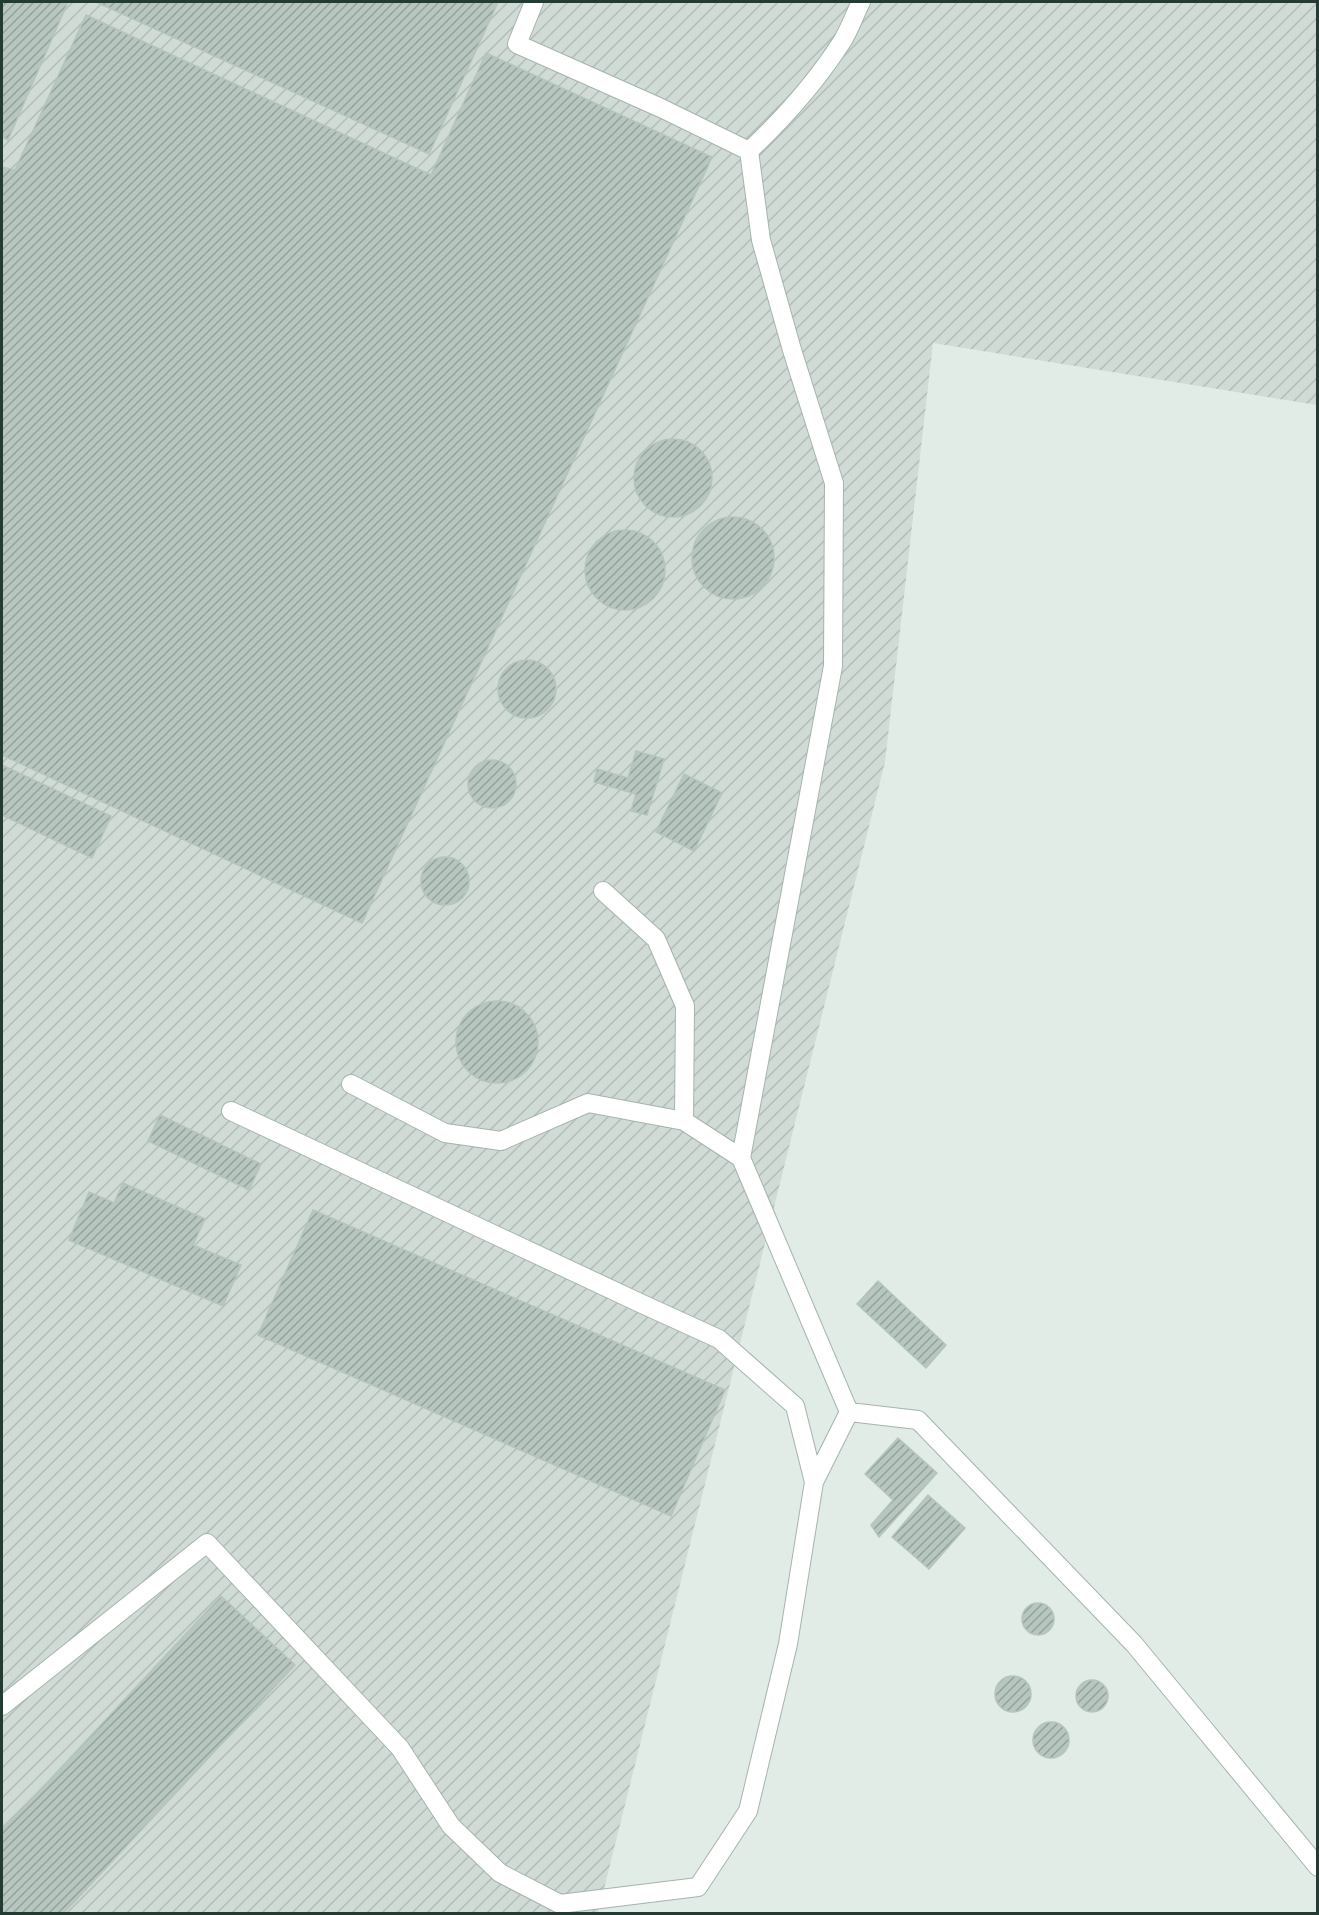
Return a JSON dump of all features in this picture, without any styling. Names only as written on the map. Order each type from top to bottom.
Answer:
[{"type":"lane","points":[[534,2],[517,44],[661,108],[749,152]]},
{"type":"lane","points":[[749,152],[803,95],[843,39],[861,2]]},
{"type":"lane","points":[[2,1706],[207,1543],[400,1748],[452,1826],[500,1873],[560,1904],[698,1887],[748,1810],[788,1644],[814,1482],[849,1412],[741,1158],[831,678],[833,655],[834,483],[792,350],[761,240],[749,152]]},
{"type":"lane","points":[[603,891],[656,939],[685,1006],[684,1121]]},
{"type":"lane","points":[[351,1084],[445,1133],[501,1141],[588,1103],[684,1121],[741,1158]]},
{"type":"lane","points":[[231,1111],[719,1339],[795,1406],[814,1482]]},
{"type":"lane","points":[[849,1412],[918,1420],[1134,1644],[1317,1867]]},
{"type":"shaded area","points":[[2,2],[1317,2],[1317,405],[933,343],[885,762],[598,1913],[2,1914]]},
{"type":"building","points":[[2,2],[68,2],[8,140],[2,137]]},
{"type":"building","points":[[96,2],[498,2],[429,154]]},
{"type":"building","points":[[86,15],[431,175],[486,53],[712,157],[362,923],[2,755],[2,167],[15,170]]},
{"type":"building","points":[[673,439],[688,442],[701,450],[709,463],[712,478],[709,493],[701,506],[688,514],[673,517],[658,514],[645,506],[637,493],[634,478],[637,463],[645,450],[658,442]]},
{"type":"building","points":[[733,517],[749,520],[762,529],[771,542],[774,558],[771,574],[762,587],[749,596],[733,599],[717,596],[704,587],[695,574],[692,558],[695,542],[704,529],[717,520]]},
{"type":"building","points":[[617,530],[633,530],[654,541],[665,562],[665,578],[654,599],[633,610],[617,610],[603,604],[591,592],[585,578],[585,562],[591,548],[603,536]]},
{"type":"building","points":[[521,660],[533,660],[548,668],[556,683],[556,695],[548,710],[533,718],[521,718],[506,710],[498,695],[498,683],[506,668]]},
{"type":"building","points":[[636,751],[664,759],[647,815],[631,811],[636,794],[594,782],[597,769],[628,778]]},
{"type":"building","points":[[487,760],[497,760],[509,767],[516,779],[516,789],[509,801],[497,808],[487,808],[472,797],[468,789],[468,779],[479,764]]},
{"type":"building","points":[[2,765],[111,816],[92,858],[2,815]]},
{"type":"building","points":[[684,774],[722,793],[694,851],[656,832]]},
{"type":"building","points":[[440,857],[450,857],[462,864],[469,876],[469,886],[462,898],[450,905],[440,905],[425,894],[421,886],[421,876],[432,861]]},
{"type":"building","points":[[497,1001],[513,1005],[526,1013],[534,1026],[538,1042],[534,1058],[526,1071],[513,1079],[497,1083],[481,1079],[468,1071],[460,1058],[456,1042],[460,1026],[468,1013],[481,1005]]},
{"type":"building","points":[[160,1115],[261,1164],[249,1190],[148,1141]]},
{"type":"building","points":[[123,1183],[205,1219],[193,1245],[241,1265],[223,1306],[69,1240],[89,1192],[114,1203]]},
{"type":"building","points":[[313,1210],[725,1390],[671,1516],[258,1335]]},
{"type":"building","points":[[878,1281],[946,1345],[926,1368],[857,1304]]},
{"type":"building","points":[[898,1438],[937,1473],[879,1537],[871,1525],[893,1500],[865,1474]]},
{"type":"building","points":[[928,1495],[965,1528],[929,1569],[892,1537]]},
{"type":"building","points":[[221,1596],[295,1665],[63,1914],[2,1914],[2,1831]]},
{"type":"building","points":[[1038,1603],[1049,1608],[1054,1619],[1049,1630],[1038,1635],[1027,1630],[1022,1619],[1027,1608]]},
{"type":"building","points":[[1013,1676],[1026,1681],[1031,1694],[1026,1707],[1013,1712],[1000,1707],[995,1694],[1000,1681]]},
{"type":"building","points":[[1092,1680],[1103,1685],[1108,1696],[1103,1707],[1092,1712],[1081,1707],[1076,1696],[1081,1685]]},
{"type":"building","points":[[1051,1722],[1064,1727],[1069,1740],[1064,1753],[1051,1758],[1038,1753],[1033,1740],[1038,1727]]}]
